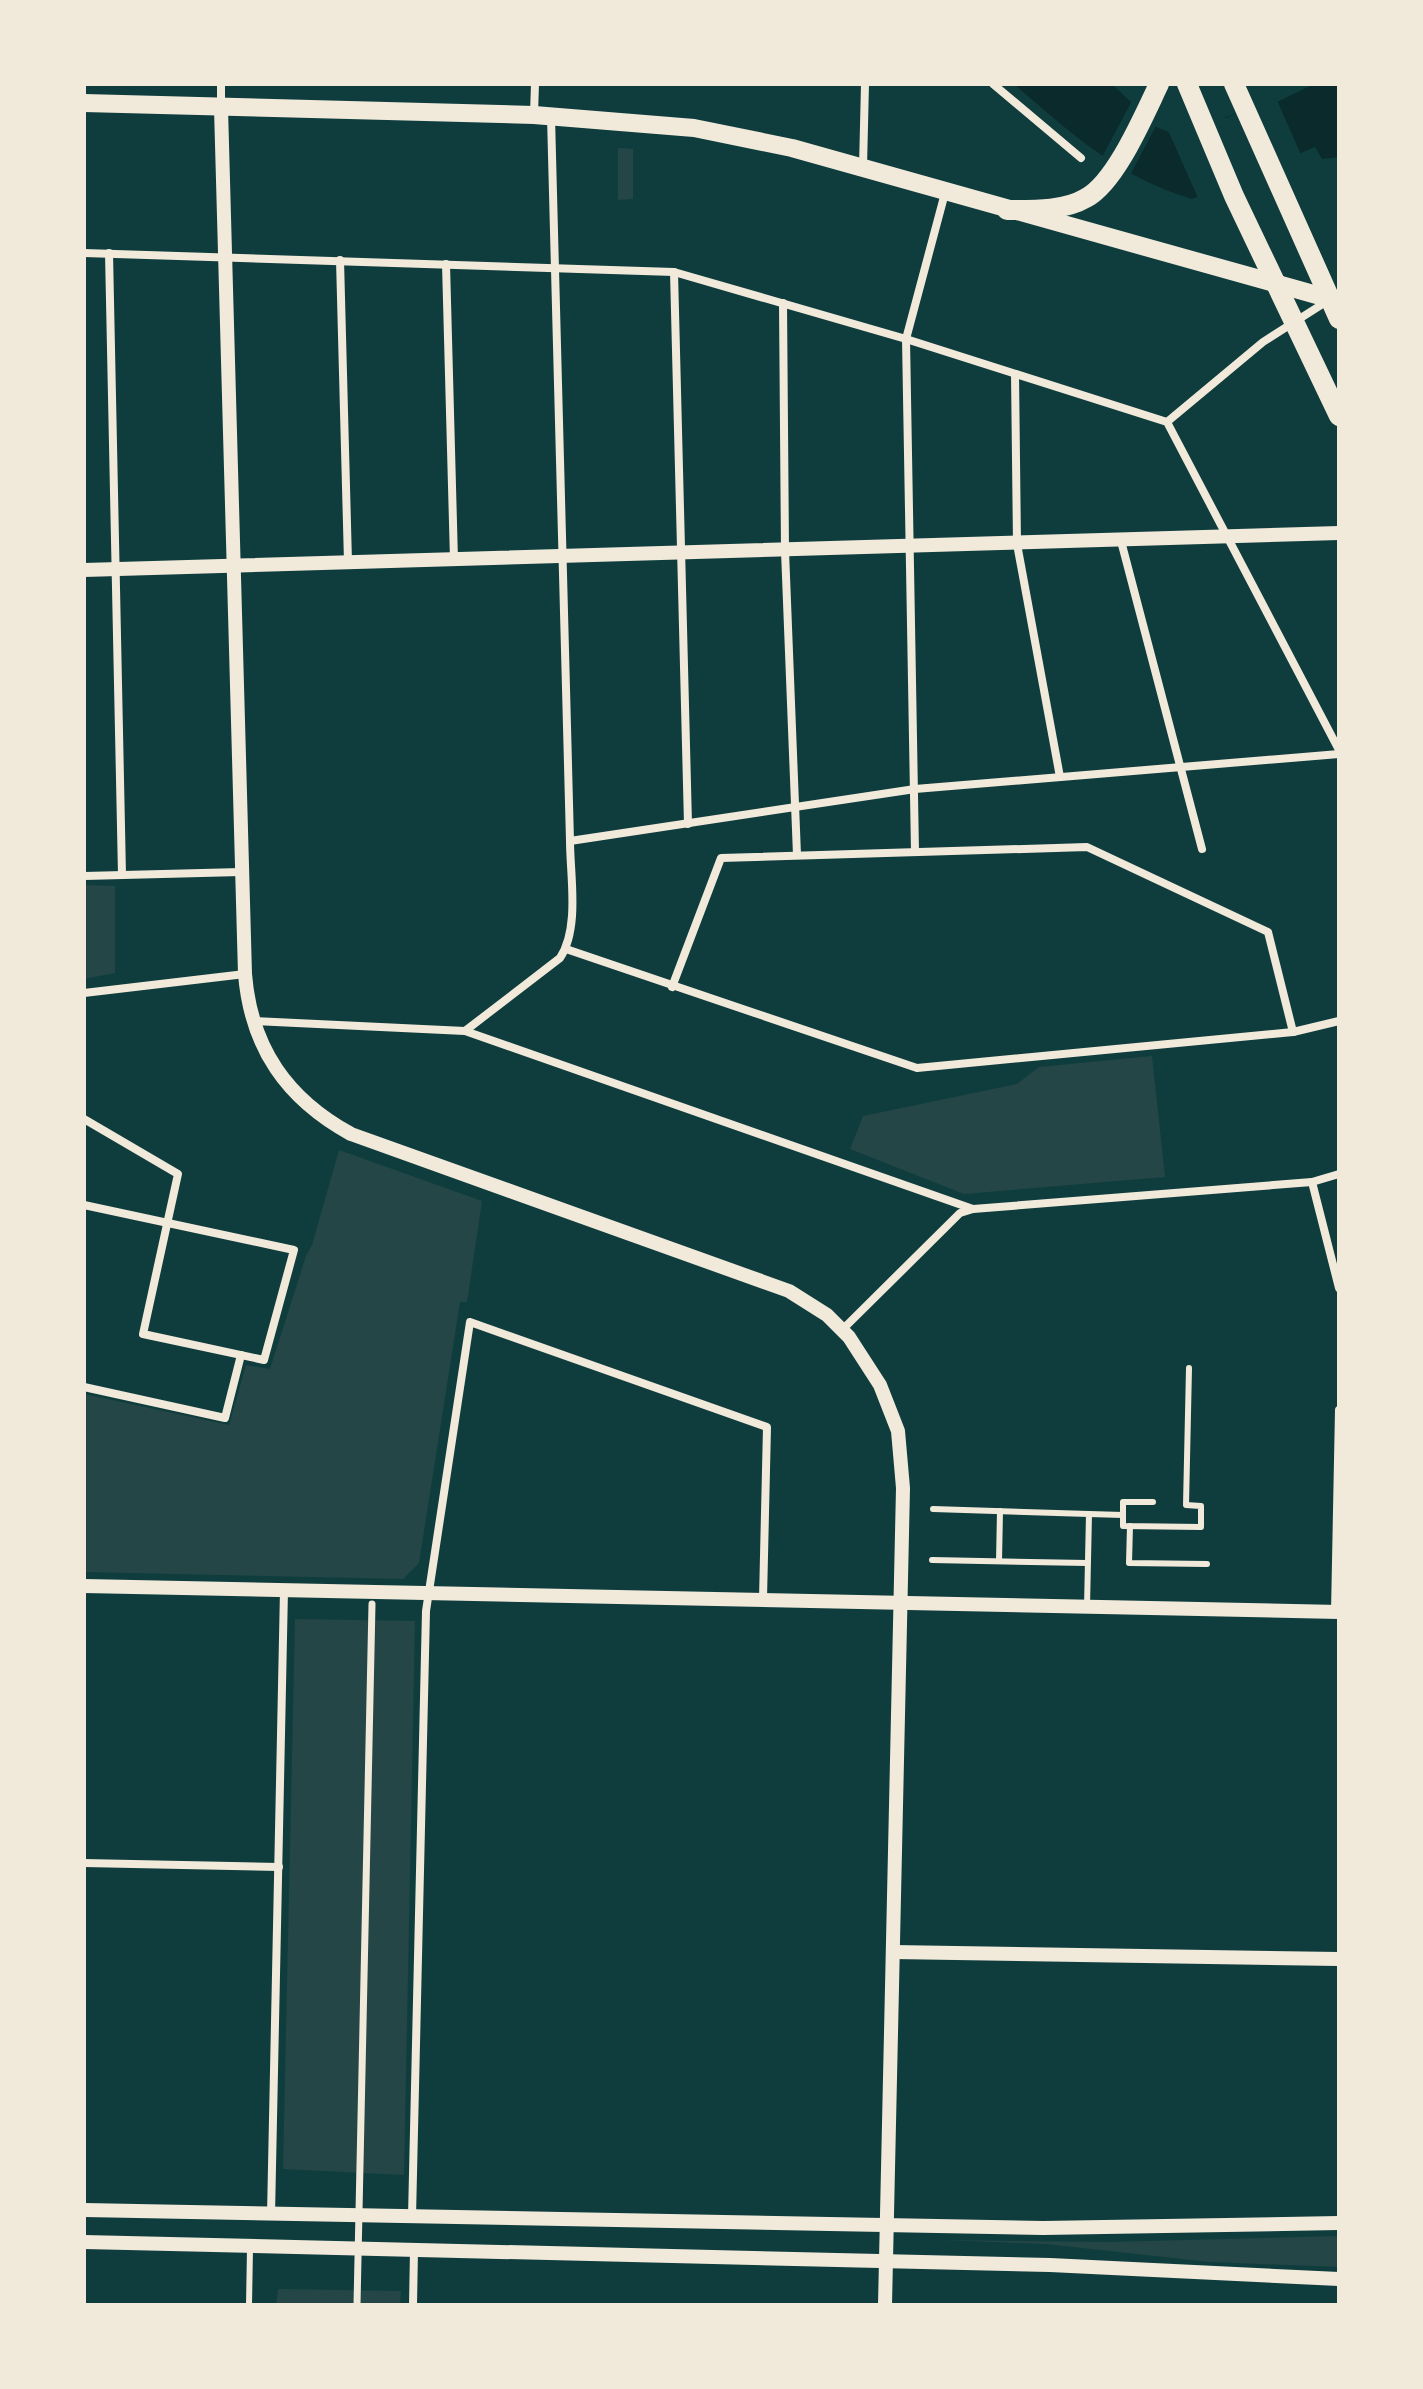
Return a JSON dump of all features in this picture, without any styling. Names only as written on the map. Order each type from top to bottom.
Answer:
[{"type":"highway","points":[[1187,84],[1234,196],[1339,416]]},
{"type":"highway","points":[[1234,84],[1275,178],[1335,300],[1339,319]]},
{"type":"highway","points":[[1007,210],[1037,210],[1085,199],[1112,173],[1155,89]]},
{"type":"main road","points":[[84,103],[543,115],[694,128],[779,145],[1335,300]]},
{"type":"street","points":[[221,84],[245,974],[252,1021],[271,1063],[293,1092],[320,1116],[351,1134],[766,1281],[808,1302],[842,1330],[867,1361],[898,1431],[903,1488],[885,2305]]},
{"type":"street","points":[[465,1031],[560,958],[566,949],[570,929],[555,265],[543,115],[535,84]]},
{"type":"street","points":[[863,168],[865,84]]},
{"type":"street","points":[[993,84],[1081,158]]},
{"type":"street","points":[[915,852],[906,339],[945,192]]},
{"type":"street","points":[[84,253],[555,265],[674,272],[906,339],[1167,422],[1339,752],[915,789],[570,841]]},
{"type":"street","points":[[109,253],[122,875]]},
{"type":"street","points":[[340,260],[348,562]]},
{"type":"street","points":[[446,264],[454,560]]},
{"type":"street","points":[[674,272],[688,824]]},
{"type":"street","points":[[1167,422],[1254,349],[1295,320],[1335,300]]},
{"type":"street","points":[[783,303],[785,551],[797,855]]},
{"type":"street","points":[[1015,374],[1017,544],[1060,777]]},
{"type":"street","points":[[84,570],[1339,533]]},
{"type":"street","points":[[1121,541],[1202,849]]},
{"type":"street","points":[[672,987],[721,858],[1087,847],[1268,932],[1293,1032]]},
{"type":"street","points":[[84,876],[241,872]]},
{"type":"street","points":[[566,949],[917,1068],[1293,1032],[1339,1021]]},
{"type":"street","points":[[84,993],[245,974]]},
{"type":"street","points":[[252,1021],[465,1031],[973,1209]]},
{"type":"street","points":[[84,1119],[178,1174],[168,1222],[143,1334],[264,1360],[294,1250],[168,1222],[84,1205]]},
{"type":"street","points":[[842,1330],[960,1213],[973,1209],[1312,1182],[1339,1174]]},
{"type":"street","points":[[1312,1182],[1339,1288]]},
{"type":"street","points":[[412,2218],[429,1595],[470,1322],[767,1427],[763,1599]]},
{"type":"street","points":[[84,1387],[225,1418],[241,1355]]},
{"type":"street","points":[[84,1586],[1337,1612],[1339,1410]]},
{"type":"street","points":[[271,2215],[284,1590]]},
{"type":"street","points":[[357,2305],[372,1604]]},
{"type":"street","points":[[84,1863],[279,1867]]},
{"type":"street","points":[[893,1952],[1339,1959]]},
{"type":"street","points":[[84,2210],[1043,2228],[1339,2223]]},
{"type":"street","points":[[84,2242],[885,2261],[1339,2279]]},
{"type":"street","points":[[413,2305],[414,2249]]},
{"type":"lane","points":[[1153,1502],[1123,1502],[1123,1526],[1201,1527],[1201,1506],[1186,1505],[1189,1368]]},
{"type":"lane","points":[[933,1509],[1123,1515]]},
{"type":"lane","points":[[999,1561],[1000,1511]]},
{"type":"lane","points":[[1087,1607],[1089,1514]]},
{"type":"lane","points":[[1130,1526],[1129,1563],[1207,1564]]},
{"type":"lane","points":[[932,1560],[1087,1563]]},
{"type":"lane","points":[[249,2305],[250,2244]]},
{"type":"shaded area","points":[[1014,84],[1112,84],[1158,128],[1172,133],[1277,102],[1314,84],[1339,84],[1339,157],[1322,159],[1315,147],[1192,199],[1165,190],[1118,166],[1076,136]]},
{"type":"shaded area","points":[[618,148],[633,149],[633,199],[618,200]]},
{"type":"shaded area","points":[[84,885],[115,886],[115,973],[84,979]]},
{"type":"shaded area","points":[[1152,1056],[1165,1177],[964,1194],[850,1149],[863,1116],[1017,1084],[1039,1067]]},
{"type":"shaded area","points":[[339,1150],[482,1201],[467,1302],[460,1302],[419,1563],[403,1579],[84,1572],[84,1394],[229,1425],[246,1365],[270,1369],[312,1245]]},
{"type":"shaded area","points":[[295,1619],[415,1621],[404,2175],[283,2169]]},
{"type":"shaded area","points":[[1339,2236],[1339,2267],[1209,2262],[1046,2244],[941,2240],[1110,2242]]},
{"type":"shaded area","points":[[278,2289],[401,2291],[400,2305],[276,2305]]},
{"type":"pier","points":[[1276,98],[1302,157],[1199,200],[1166,126],[1172,129],[1223,114],[1226,118]]},
{"type":"pier","points":[[1133,99],[1158,122],[1128,179],[1100,161]]}]
